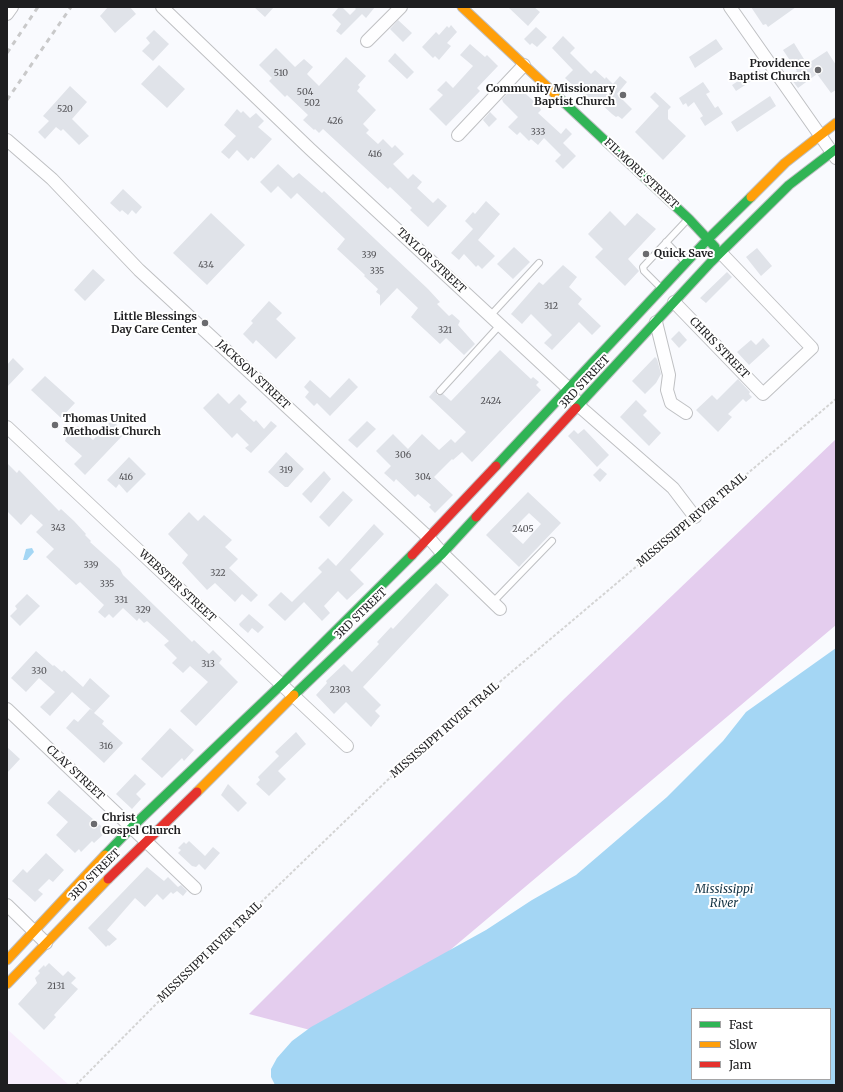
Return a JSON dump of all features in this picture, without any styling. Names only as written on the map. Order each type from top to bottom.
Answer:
[{"type":"main road","name":"FILMORE STREET","points":[[462,7],[689,219],[722,254]]},
{"type":"main road","name":"3RD STREET","points":[[7,960],[132,827],[282,684],[430,538],[708,239],[785,163],[836,122]]},
{"type":"main road","name":"3RD STREET","points":[[7,984],[146,841],[294,695],[442,553],[674,302],[789,185],[835,153]]},
{"type":"street","points":[[7,14],[12,7]]},
{"type":"street","name":"TAYLOR STREET","points":[[162,7],[310,149],[568,388],[579,406],[674,488],[695,517]]},
{"type":"street","points":[[367,41],[400,7]]},
{"type":"street","points":[[730,7],[820,135],[835,153]]},
{"type":"street","points":[[458,135],[524,65]]},
{"type":"street","name":"JACKSON STREET","points":[[7,140],[52,179],[139,270],[430,538],[442,553],[497,606]]},
{"type":"street","name":"FILMORE STREET","points":[[722,254],[812,348],[763,394]]},
{"type":"street","name":"CHRIS STREET","points":[[674,302],[763,394]]},
{"type":"street","points":[[656,322],[669,375],[667,390],[671,402],[686,413]]},
{"type":"street","name":"WEBSTER STREET","points":[[7,427],[347,746]]},
{"type":"street","name":"CLAY STREET","points":[[7,709],[195,888]]},
{"type":"street","points":[[7,905],[46,943]]},
{"type":"lane","points":[[662,289],[644,271],[643,267],[689,219]]},
{"type":"lane","points":[[666,242],[686,263]]},
{"type":"lane","points":[[490,316],[539,263]]},
{"type":"lane","points":[[440,391],[500,325]]},
{"type":"lane","points":[[497,606],[552,542]]},
{"type":"path","name":"MISSISSIPPI RIVER TRAIL","points":[[76,1085],[170,990],[398,770],[451,723],[836,399]]},
{"type":"shaded area","points":[[836,439],[836,625],[449,951],[337,1037],[249,1014],[564,699]]},
{"type":"shaded area","points":[[7,1029],[69,1085],[7,1085]]},
{"type":"water","points":[[32,548],[34,552],[27,560],[23,560],[26,549]]},
{"type":"water","name":"Mississippi River","points":[[836,648],[836,1085],[275,1085],[271,1077],[271,1069],[277,1058],[292,1041],[311,1027],[486,930],[532,900],[576,875],[667,797],[723,741],[746,712]]},
{"type":"building","points":[[108,7],[130,7],[136,14],[115,33],[100,16]]},
{"type":"building","points":[[254,7],[274,7],[265,17]]},
{"type":"building","points":[[339,7],[342,7],[350,15],[356,9],[354,7],[375,7],[366,18],[362,14],[341,35],[336,31],[341,24],[332,15]]},
{"type":"building","points":[[508,7],[534,7],[540,12],[528,26]]},
{"type":"building","points":[[751,7],[796,7],[768,27],[766,24],[763,25]]},
{"type":"building","points":[[398,20],[412,33],[403,42],[390,29]]},
{"type":"building","points":[[451,25],[457,32],[447,43],[451,46],[439,60],[435,56],[433,58],[422,47],[436,32],[439,35],[447,26],[449,28]]},
{"type":"building","points":[[536,27],[547,37],[537,47],[532,43],[530,45],[524,39]]},
{"type":"building","points":[[154,30],[169,44],[153,61],[142,51],[150,43],[146,38]]},
{"type":"building","points":[[563,36],[575,48],[570,53],[591,74],[595,70],[605,79],[606,77],[613,84],[620,76],[627,82],[617,94],[632,109],[622,119],[612,114],[596,99],[592,103],[565,78],[573,70],[552,48]]},
{"type":"building","points":[[716,39],[723,49],[695,68],[689,57]]},
{"type":"building","name":"Providence Baptist Church","points":[[794,43],[807,64],[827,51],[836,65],[836,90],[831,93],[817,74],[798,88],[789,76],[797,71],[783,50]]},
{"type":"building","points":[[470,44],[485,57],[487,55],[498,66],[477,88],[480,91],[446,126],[429,109],[443,95],[437,90],[446,81],[453,88],[473,66],[460,55]]},
{"type":"building","points":[[276,48],[295,67],[304,59],[313,67],[307,74],[319,86],[346,57],[366,76],[358,85],[360,87],[357,91],[376,110],[363,124],[369,130],[366,133],[378,144],[383,139],[392,148],[395,145],[404,154],[393,164],[408,179],[413,174],[422,182],[417,188],[433,203],[438,198],[447,206],[428,227],[410,210],[412,208],[390,187],[388,189],[323,129],[319,133],[303,120],[308,115],[287,95],[285,97],[269,81],[272,78],[259,65]]},
{"type":"building","points":[[395,53],[414,72],[407,79],[388,61]]},
{"type":"building","points":[[159,65],[185,89],[167,108],[141,84]]},
{"type":"building","points":[[758,68],[762,74],[736,91],[732,85]]},
{"type":"building","points":[[703,82],[710,92],[706,94],[715,108],[718,106],[723,114],[705,126],[700,118],[703,116],[694,102],[688,107],[686,103],[683,105],[679,98]]},
{"type":"building","points":[[516,85],[539,106],[541,110],[538,113],[561,134],[566,128],[572,134],[563,143],[576,156],[563,169],[555,161],[561,155],[544,138],[538,145],[531,139],[529,141],[520,132],[517,135],[508,127],[518,117],[503,102],[502,99]]},
{"type":"building","points":[[70,86],[87,102],[72,119],[89,136],[79,145],[63,129],[61,131],[56,127],[45,139],[38,132],[49,121],[43,116]]},
{"type":"building","points":[[655,92],[671,107],[668,110],[668,119],[686,136],[663,160],[635,132],[659,106],[650,97]]},
{"type":"building","points":[[770,96],[776,106],[737,132],[731,122]]},
{"type":"building","points":[[237,109],[241,113],[243,111],[250,118],[256,113],[264,121],[258,127],[272,139],[254,159],[251,157],[248,161],[237,150],[229,159],[221,152],[236,136],[224,125]]},
{"type":"building","points":[[490,112],[497,119],[489,127],[483,120]]},
{"type":"building","points":[[278,164],[293,178],[299,173],[322,193],[324,191],[428,289],[440,302],[437,304],[449,316],[452,314],[460,321],[458,325],[475,344],[464,355],[446,338],[440,344],[411,317],[418,308],[397,288],[380,306],[380,295],[376,292],[378,289],[337,249],[345,239],[297,193],[291,199],[278,186],[271,193],[260,182]]},
{"type":"building","points":[[123,189],[142,207],[136,214],[132,210],[128,215],[122,210],[120,212],[110,203]]},
{"type":"building","points":[[486,201],[500,214],[478,240],[495,256],[482,269],[478,265],[476,267],[464,254],[459,260],[451,253],[473,229],[465,221],[473,212],[475,214]]},
{"type":"building","points":[[610,211],[625,226],[637,213],[656,229],[628,259],[639,271],[625,286],[595,257],[603,249],[588,234]]},
{"type":"building","points":[[211,213],[245,245],[207,285],[173,253]]},
{"type":"building","points":[[514,247],[530,262],[513,279],[497,264]]},
{"type":"building","points":[[757,248],[772,266],[761,276],[746,257]]},
{"type":"building","points":[[563,265],[577,277],[569,287],[582,299],[578,304],[601,326],[592,335],[579,322],[552,350],[544,343],[552,335],[531,314],[522,324],[511,314],[539,282],[543,285]]},
{"type":"building","points":[[93,269],[105,280],[85,301],[74,290]]},
{"type":"building","points":[[727,272],[732,277],[706,303],[700,298]]},
{"type":"building","points":[[269,301],[282,313],[276,319],[296,338],[276,359],[256,340],[253,344],[243,334],[253,323],[251,321]]},
{"type":"building","points":[[679,331],[687,340],[679,348],[671,339]]},
{"type":"building","points":[[763,338],[770,346],[749,365],[737,352],[751,340],[756,345]]},
{"type":"building","points":[[500,350],[531,379],[533,377],[539,382],[536,385],[541,390],[472,462],[462,452],[453,460],[452,459],[434,477],[453,495],[435,513],[429,507],[431,505],[418,494],[415,497],[396,479],[394,482],[384,473],[391,466],[376,451],[393,434],[408,449],[422,434],[439,450],[451,439],[455,443],[466,432],[429,397],[436,389],[437,395],[443,394],[451,401]]},
{"type":"building","points":[[655,357],[657,359],[661,374],[656,383],[645,394],[632,381]]},
{"type":"building","points":[[13,358],[24,369],[7,387],[7,365]]},
{"type":"building","points":[[45,376],[75,403],[61,418],[31,390]]},
{"type":"building","points":[[349,378],[358,387],[330,416],[317,403],[314,406],[305,397],[309,392],[304,387],[310,380],[330,398]]},
{"type":"building","points":[[738,379],[750,392],[749,394],[752,397],[746,402],[743,399],[728,414],[732,417],[718,432],[696,410],[712,395],[717,400]]},
{"type":"building","points":[[218,393],[229,404],[239,394],[247,402],[240,409],[254,422],[256,420],[264,429],[271,421],[277,426],[251,453],[245,448],[249,445],[237,433],[232,438],[203,408]]},
{"type":"building","points":[[636,400],[647,411],[643,415],[661,433],[649,446],[620,417]]},
{"type":"building","points":[[112,420],[125,433],[85,475],[74,464],[82,456],[65,441],[66,438],[78,426],[93,440]]},
{"type":"building","points":[[367,421],[376,429],[357,448],[348,440]]},
{"type":"building","points":[[584,429],[609,455],[597,467],[568,436],[574,430],[578,434]]},
{"type":"building","points":[[286,452],[304,469],[288,487],[285,487],[268,472]]},
{"type":"building","points":[[129,457],[146,474],[127,493],[119,484],[116,488],[107,480]]},
{"type":"building","points":[[7,463],[17,473],[19,470],[59,511],[61,509],[74,521],[86,534],[85,535],[91,541],[90,542],[120,569],[123,575],[192,642],[194,640],[209,654],[213,650],[222,659],[219,663],[238,682],[196,726],[180,711],[208,682],[190,666],[183,673],[172,663],[177,658],[164,645],[169,641],[147,621],[144,623],[139,618],[137,621],[123,608],[113,618],[109,614],[105,618],[98,612],[104,605],[80,582],[76,585],[46,557],[54,549],[36,532],[43,525],[31,514],[21,525],[7,511]]},
{"type":"building","points":[[600,468],[607,474],[600,482],[593,475]]},
{"type":"building","points":[[324,471],[331,479],[311,503],[302,494]]},
{"type":"building","points":[[343,491],[353,500],[329,527],[319,517]]},
{"type":"building","points":[[528,492],[561,523],[519,567],[486,535]],"holes":[[[529,513],[541,524],[523,544],[510,532]]]},
{"type":"building","points":[[189,512],[198,521],[204,515],[232,540],[225,547],[238,559],[229,568],[258,595],[251,602],[242,594],[235,602],[215,583],[207,590],[182,563],[188,555],[168,534]]},
{"type":"building","points":[[374,524],[384,534],[350,570],[364,584],[347,600],[338,591],[324,606],[330,613],[322,621],[304,602],[285,621],[268,605],[281,592],[292,602],[322,572],[318,568],[328,558],[336,566]]},
{"type":"building","points":[[436,583],[449,595],[363,687],[381,705],[375,711],[380,716],[371,727],[346,702],[334,714],[316,695],[327,683],[326,681],[344,664],[352,672],[379,644],[377,642],[391,627],[393,629]]},
{"type":"building","points":[[27,594],[40,606],[20,626],[10,616],[17,609],[15,606]]},
{"type":"building","points":[[249,614],[264,627],[258,633],[252,628],[248,633],[239,624]]},
{"type":"building","points":[[36,651],[53,666],[54,665],[62,672],[64,670],[83,687],[90,678],[110,696],[94,713],[104,721],[102,724],[123,743],[104,763],[66,728],[74,719],[78,722],[90,709],[93,711],[72,692],[50,716],[40,707],[55,692],[39,678],[26,692],[11,678]]},
{"type":"building","points":[[170,728],[194,750],[184,761],[182,758],[162,778],[141,759]]},
{"type":"building","points":[[296,732],[306,744],[278,771],[286,779],[269,796],[256,784],[260,780],[258,777],[279,756],[275,752]]},
{"type":"building","points":[[7,747],[20,759],[7,773]]},
{"type":"building","points":[[135,774],[146,784],[136,794],[141,799],[132,809],[116,794]]},
{"type":"building","points":[[228,784],[247,803],[238,812],[221,795]]},
{"type":"building","points":[[59,790],[107,831],[94,843],[92,841],[81,852],[79,849],[75,853],[56,835],[68,822],[47,803]]},
{"type":"building","points":[[189,841],[205,856],[213,847],[220,853],[205,870],[199,864],[196,867],[192,866],[178,853],[181,850],[178,848],[184,842],[186,844]]},
{"type":"building","points":[[46,853],[64,870],[53,882],[49,879],[38,890],[43,894],[35,902],[12,881],[23,869],[27,873]]},
{"type":"building","points":[[147,867],[164,881],[168,877],[178,887],[181,885],[187,891],[183,896],[177,891],[173,894],[171,892],[163,900],[157,894],[145,907],[135,898],[107,930],[117,939],[106,947],[88,928]]},
{"type":"building","points":[[49,963],[63,976],[68,971],[76,978],[71,983],[78,989],[54,1015],[56,1017],[44,1030],[18,1004],[37,983],[35,978],[40,973],[38,971],[44,965],[45,967]]},
{"type":"railway","points":[[7,53],[38,7]]},
{"type":"railway","points":[[7,100],[71,7]]},
{"type":"traffic: fast","points":[[555,94],[689,219],[715,247]]},
{"type":"traffic: fast","points":[[576,408],[711,262],[789,185],[836,149]]},
{"type":"traffic: fast","points":[[496,466],[708,239],[751,197]]},
{"type":"traffic: fast","points":[[294,695],[442,554],[476,517]]},
{"type":"traffic: fast","points":[[105,855],[132,827],[282,684],[412,555]]},
{"type":"traffic: slow","points":[[462,7],[555,94]]},
{"type":"traffic: slow","points":[[751,197],[785,163],[836,123]]},
{"type":"traffic: slow","points":[[197,792],[294,695]]},
{"type":"traffic: slow","points":[[7,960],[105,855]]},
{"type":"traffic: slow","points":[[7,984],[108,879]]},
{"type":"traffic: jam","points":[[476,517],[576,408]]},
{"type":"traffic: jam","points":[[412,555],[496,466]]},
{"type":"traffic: jam","points":[[108,879],[197,792]]},
{"type":"place","name":"Providence Baptist Church","points":[[818,70]]},
{"type":"place","name":"Community Missionary Baptist Church","points":[[623,95]]},
{"type":"place","name":"Quick Save","points":[[646,254]]},
{"type":"place","name":"Little Blessings Day Care Center","points":[[205,323]]},
{"type":"place","name":"Thomas United Methodist Church","points":[[55,425]]},
{"type":"place","name":"Christ Gospel Church","points":[[94,824]]}]
